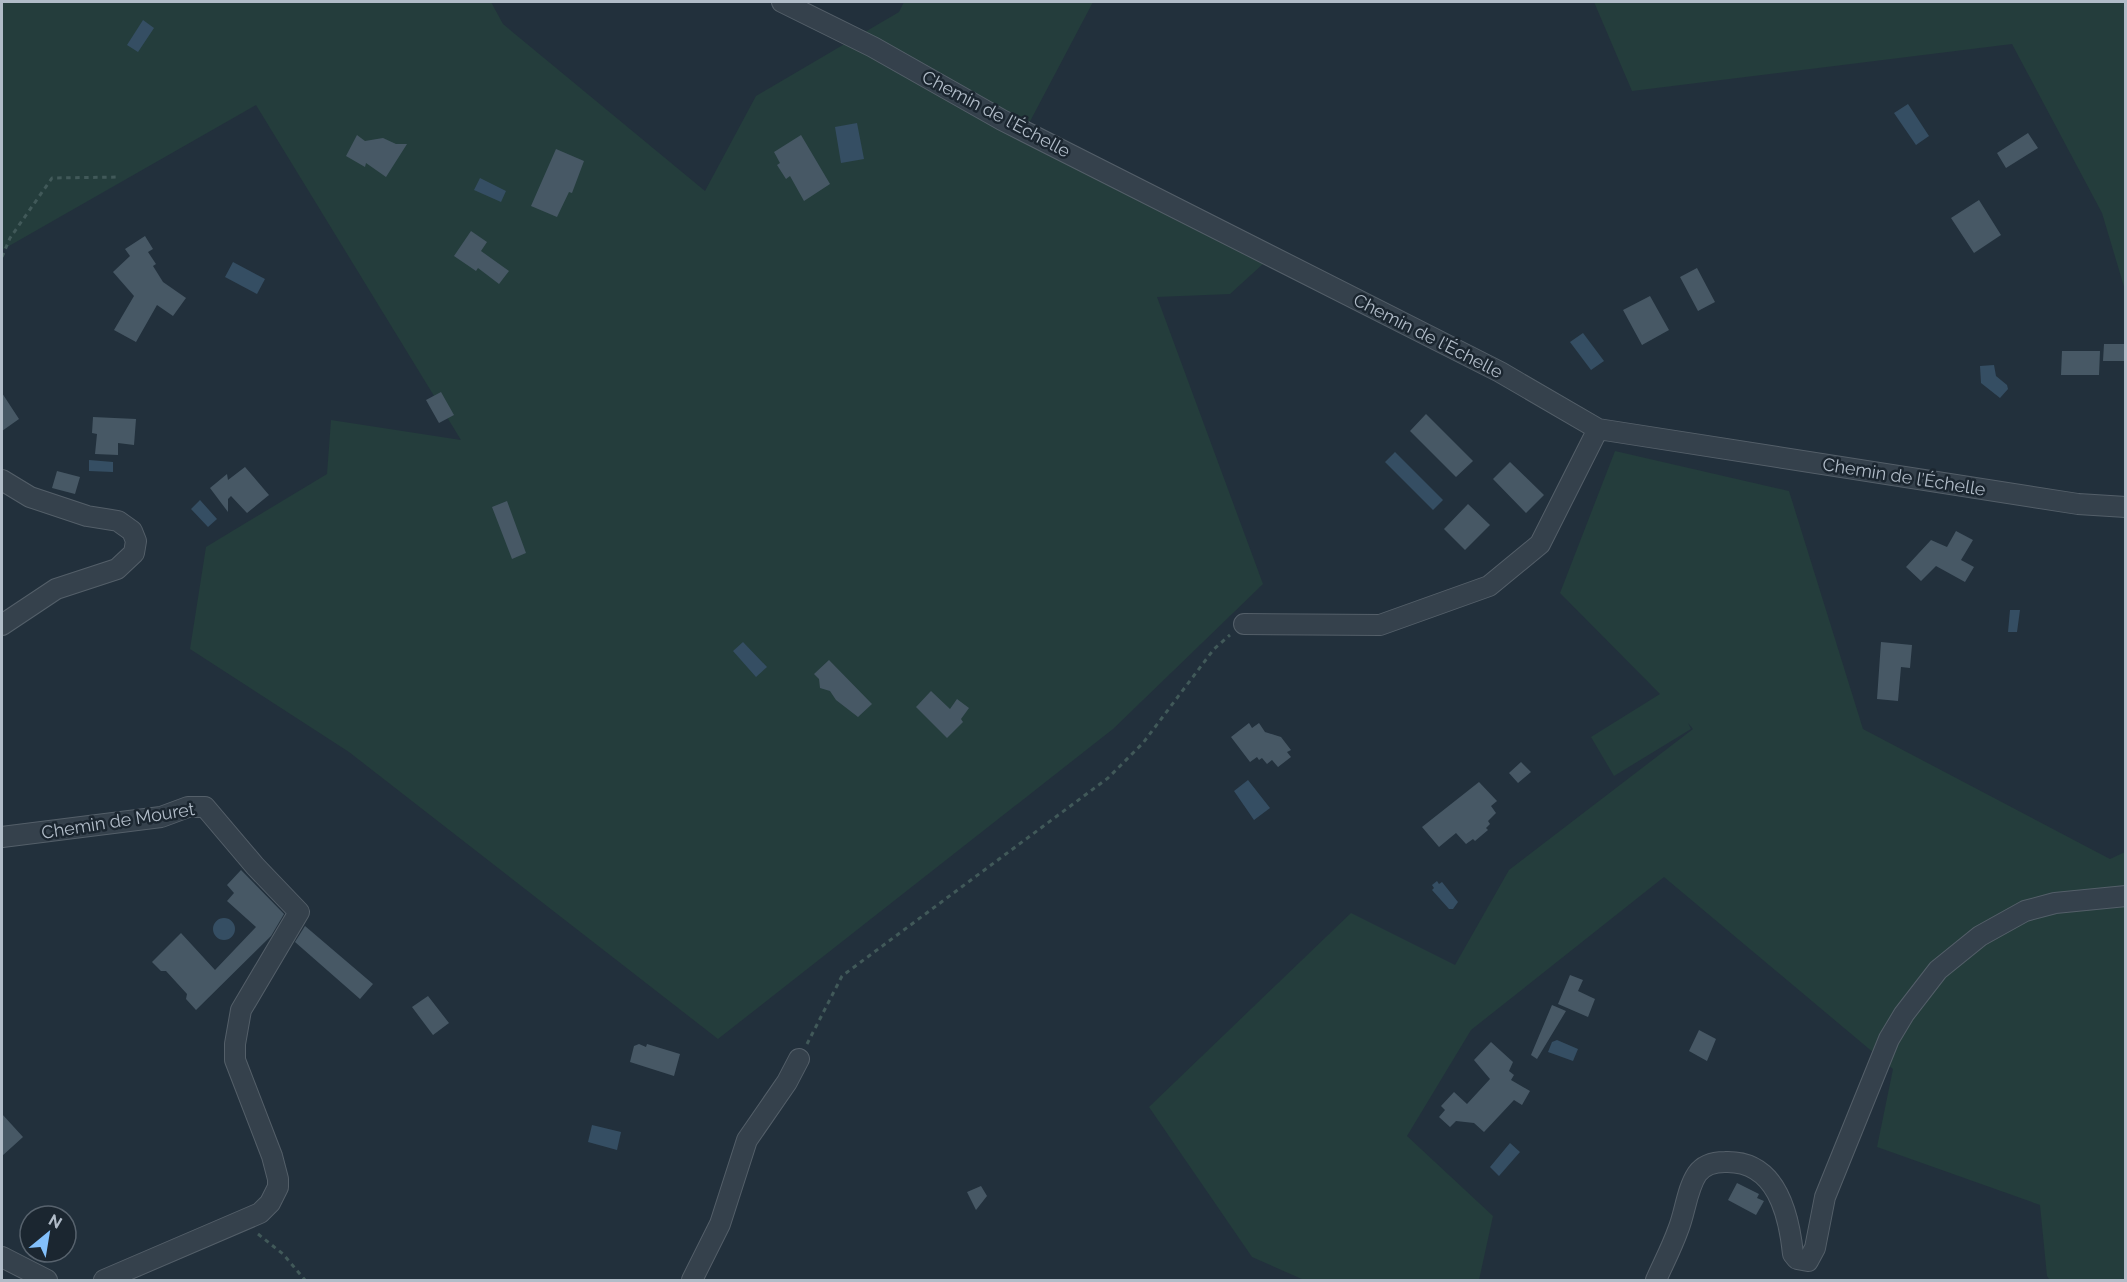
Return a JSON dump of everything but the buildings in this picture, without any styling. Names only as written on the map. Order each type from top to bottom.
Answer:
[{"type":"street","name":"Chemin de l’Échelle","points":[[782,2],[873,47],[1002,120],[1500,372],[1598,429],[2078,504],[2126,507]]},
{"type":"street","points":[[1244,624],[1380,625],[1489,586],[1540,544],[1598,429]]},
{"type":"street","points":[[2,480],[30,497],[87,516],[118,521],[132,531],[136,541],[134,553],[117,569],[56,589],[2,625]]},
{"type":"street","name":"Chemin de Mouret","points":[[2,837],[139,821],[161,817],[188,807],[205,807],[255,866],[299,912],[241,1010],[235,1060],[272,1156],[278,1179],[278,1187],[270,1203],[260,1213],[240,1219],[104,1281]]},
{"type":"street","points":[[1656,1281],[1678,1231],[1696,1175],[1705,1166],[1716,1162],[1742,1164],[1764,1175],[1780,1195],[1785,1208],[1793,1254],[1797,1259],[1808,1261],[1815,1248],[1825,1197],[1889,1039],[1909,1006],[1938,970],[1980,936],[2025,911],[2055,903],[2126,896]]},
{"type":"street","points":[[692,1281],[720,1224],[747,1140],[787,1082],[799,1059]]},
{"type":"street","points":[[2,1257],[47,1281]]},
{"type":"path","points":[[2,257],[10,238],[52,178],[120,177]]},
{"type":"path","points":[[799,1059],[842,976],[1108,778],[1143,743],[1214,649],[1244,624]]},
{"type":"path","points":[[240,1219],[283,1254],[305,1281]]},
{"type":"green space","points":[[2,2],[491,2],[503,24],[705,191],[756,96],[899,12],[904,2],[1093,2],[1026,129],[1274,254],[1230,294],[1157,297],[1263,584],[1113,729],[718,1039],[349,752],[190,649],[206,547],[327,474],[331,420],[461,440],[256,105],[2,250]]},
{"type":"green space","points":[[1594,2],[2125,2],[2125,290],[2102,213],[2012,44],[1632,91]]},
{"type":"green space","points":[[1615,451],[1789,491],[1863,729],[2110,859],[2125,852],[2125,1280],[2050,1280],[2047,1276],[2040,1205],[1877,1147],[1893,1069],[1664,877],[1471,1030],[1407,1136],[1493,1216],[1479,1280],[1304,1280],[1252,1257],[1149,1107],[1351,913],[1455,965],[1509,870],[1693,729],[1688,723],[1691,729],[1614,776],[1591,737],[1660,694],[1560,593]]},
{"type":"water","points":[[143,20],[154,28],[138,52],[127,45]]},
{"type":"water","points":[[1908,104],[1929,136],[1916,145],[1894,113]]},
{"type":"water","points":[[857,123],[864,159],[841,163],[835,127]]},
{"type":"water","points":[[480,178],[506,191],[501,202],[474,190]]},
{"type":"water","points":[[233,262],[265,279],[257,294],[225,277]]},
{"type":"water","points":[[1583,333],[1604,361],[1591,370],[1570,342]]},
{"type":"water","points":[[1994,365],[1996,376],[2007,385],[2008,389],[2000,398],[1981,383],[1980,366]]},
{"type":"water","points":[[1395,452],[1443,500],[1433,510],[1385,462]]},
{"type":"water","points":[[89,460],[113,462],[113,472],[89,471]]},
{"type":"water","points":[[200,500],[217,519],[208,527],[191,509]]},
{"type":"water","points":[[2010,610],[2020,610],[2017,632],[2008,632]]},
{"type":"water","points":[[743,642],[767,667],[756,677],[733,651]]},
{"type":"water","points":[[1248,780],[1270,808],[1254,820],[1234,791]]},
{"type":"water","points":[[1437,881],[1439,884],[1442,882],[1458,902],[1453,909],[1449,909],[1432,890],[1434,888],[1432,885]]},
{"type":"water","points":[[224,918],[232,921],[235,929],[232,937],[224,940],[216,937],[213,929],[216,921]]},
{"type":"water","points":[[1557,1040],[1578,1049],[1573,1061],[1548,1052],[1552,1042]]},
{"type":"water","points":[[592,1125],[621,1132],[617,1150],[588,1142]]},
{"type":"water","points":[[1510,1143],[1520,1152],[1499,1176],[1490,1167]]}]
